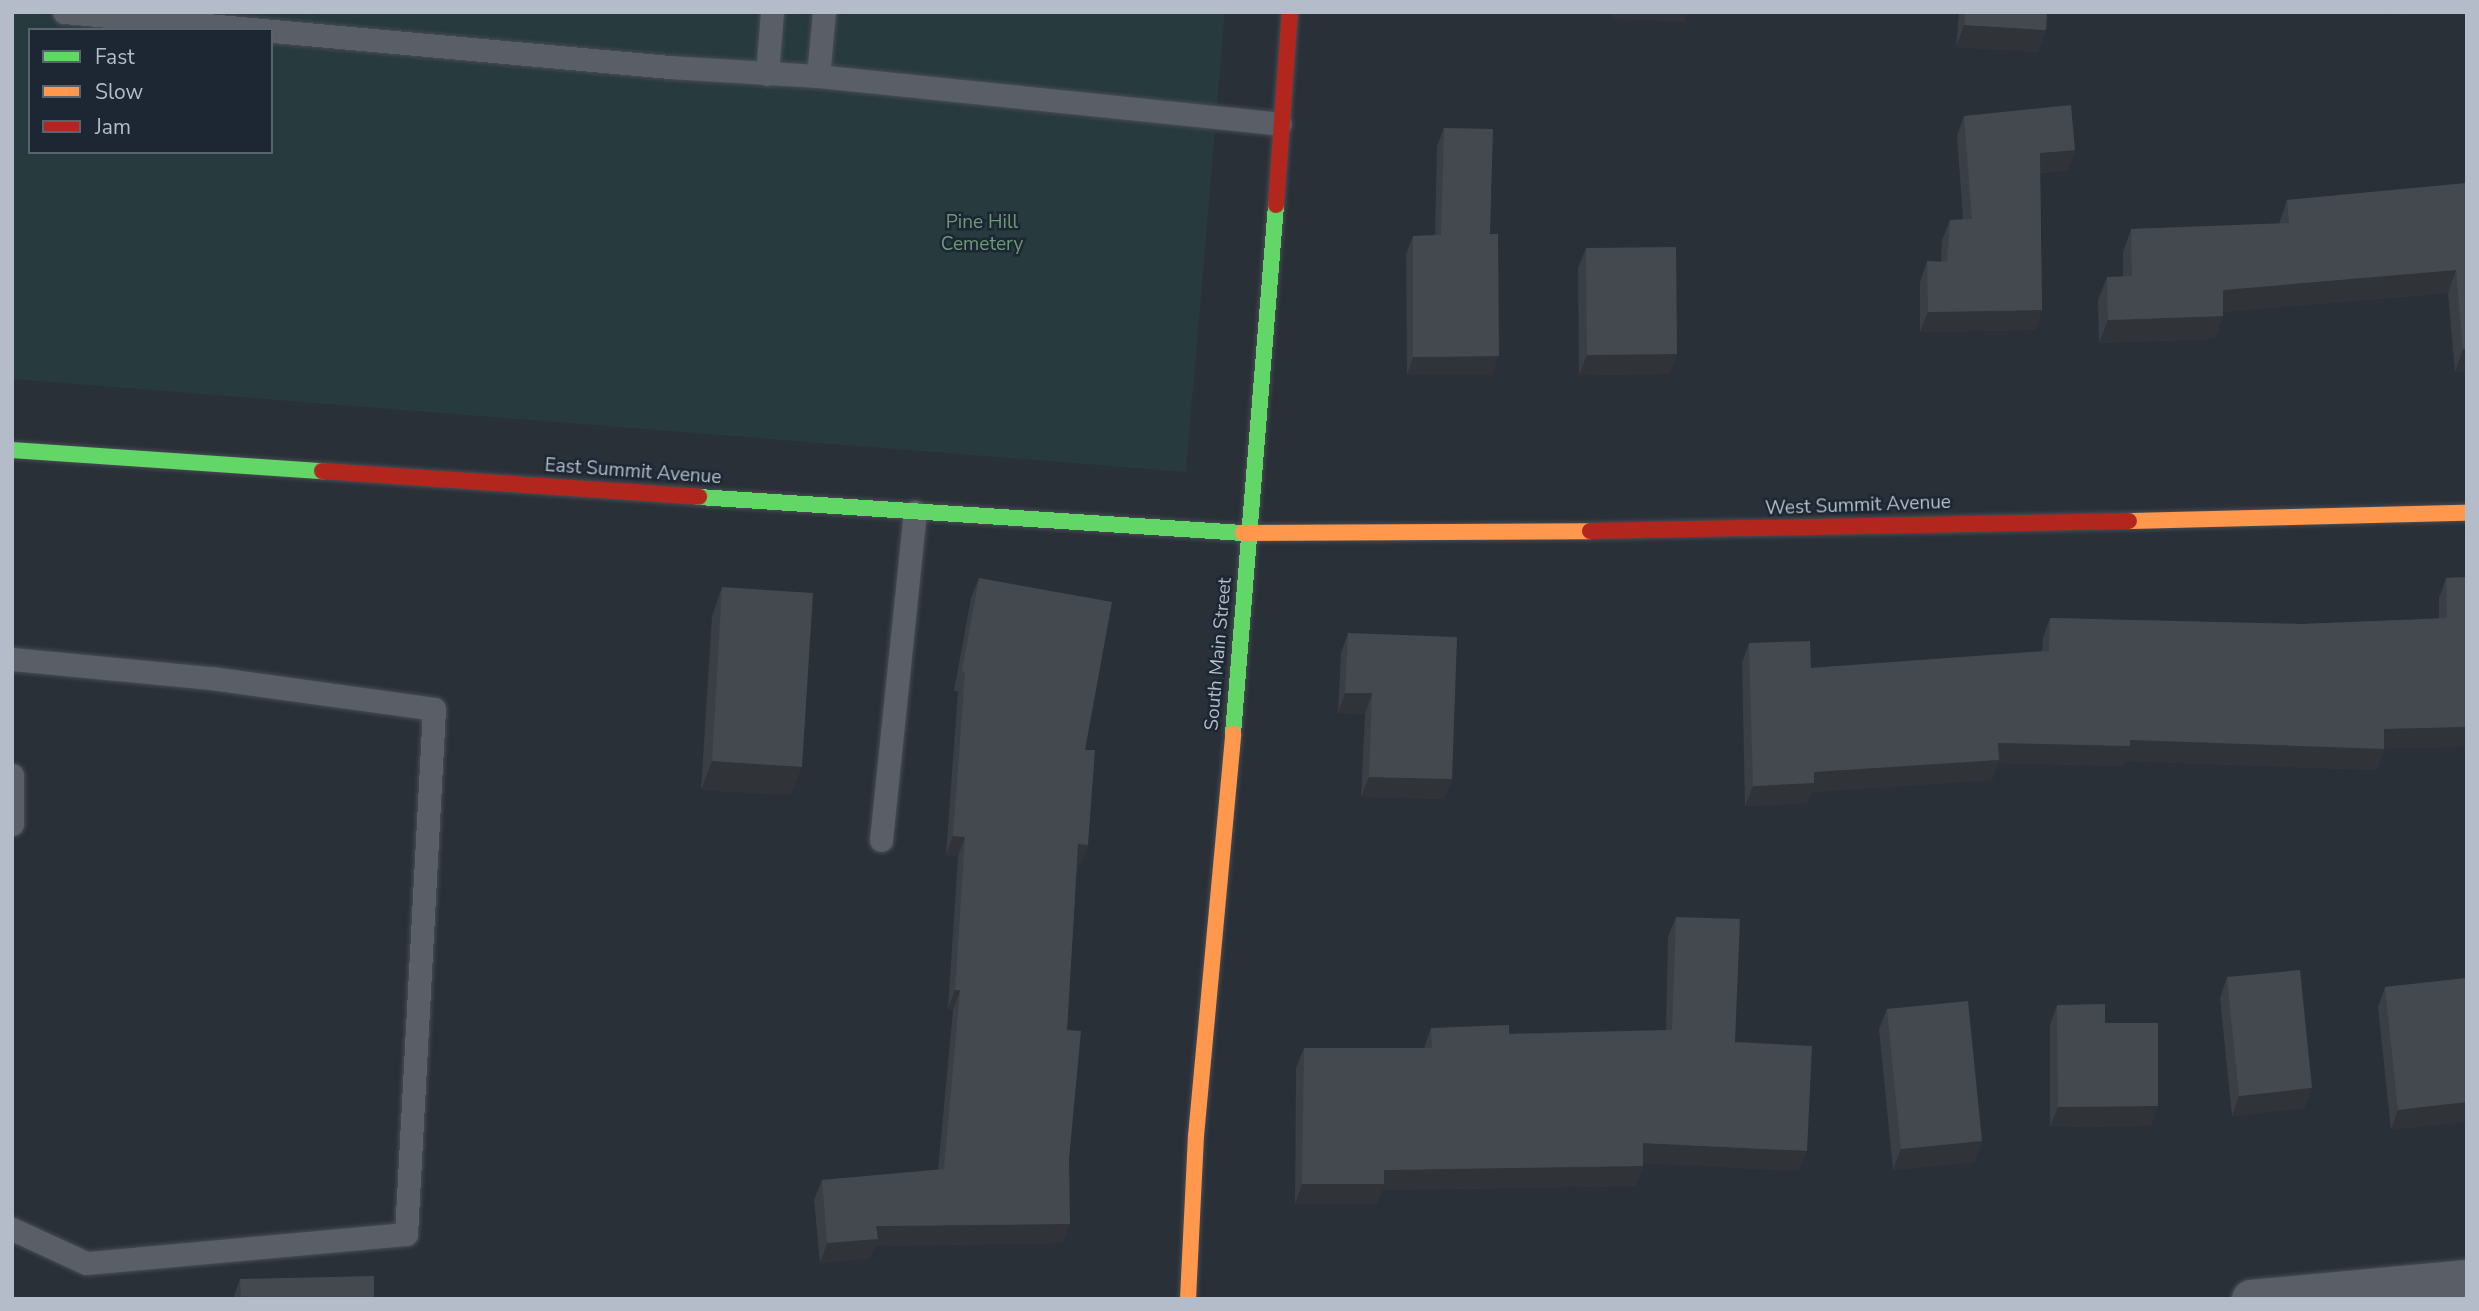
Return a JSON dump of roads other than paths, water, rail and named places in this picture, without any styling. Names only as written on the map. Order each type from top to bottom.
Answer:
[{"type":"street","name":"South Main Street","points":[[1188,1299],[1196,1136],[1251,534],[1290,12]]},
{"type":"street","name":"East Summit Avenue","points":[[12,450],[1251,534]]},
{"type":"street","name":"West Summit Avenue","points":[[1251,534],[1751,530],[2467,513]]},
{"type":"street","points":[[2251,1299],[2467,1279]]},
{"type":"lane","points":[[64,12],[245,28]]},
{"type":"lane","points":[[767,74],[772,12]]},
{"type":"lane","points":[[818,76],[824,12]]},
{"type":"lane","points":[[273,30],[767,74],[818,76],[1280,124]]},
{"type":"lane","points":[[881,840],[915,512]]},
{"type":"lane","points":[[12,659],[211,678],[434,709],[406,1234],[86,1263],[12,1229]]},
{"type":"lane","points":[[12,775],[12,824]]},
{"type":"park label","name":"Pine Hill Cemetery","points":[[982,234]]}]
